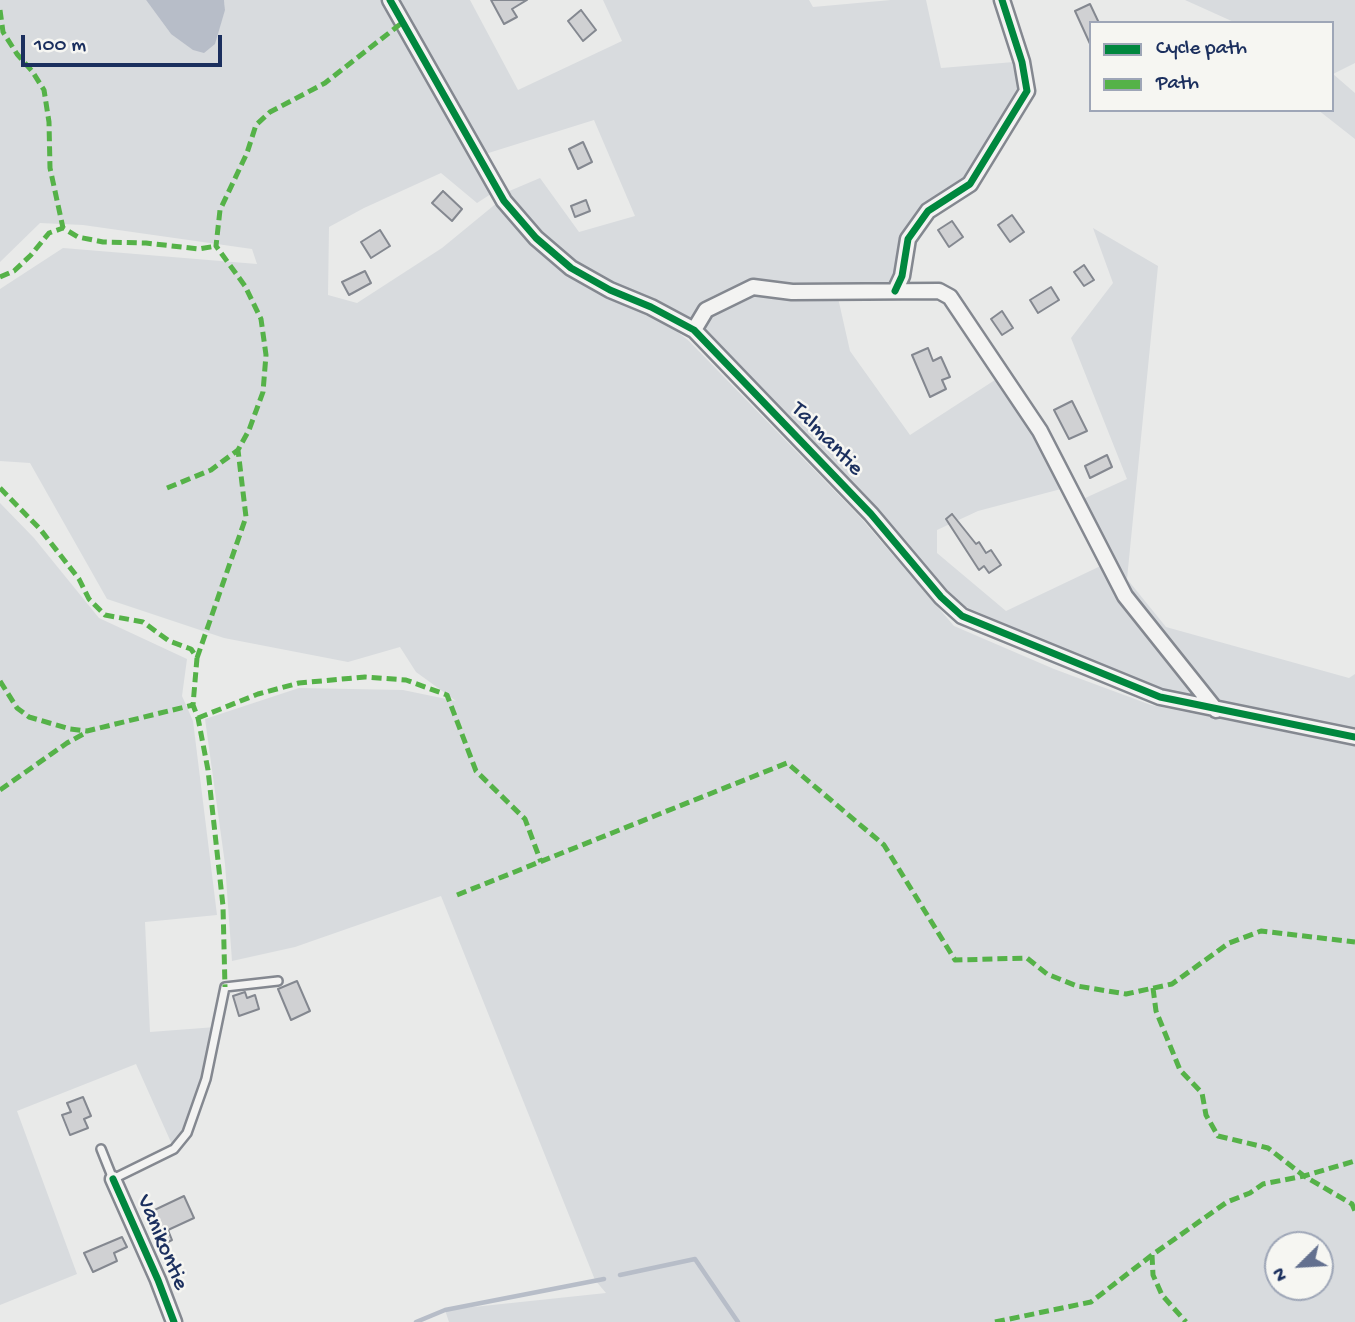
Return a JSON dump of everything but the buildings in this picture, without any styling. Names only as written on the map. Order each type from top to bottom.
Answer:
[{"type":"street","name":"Talmantie","points":[[390,0],[504,201],[536,239],[571,268],[694,330],[871,514],[941,597],[962,616],[1160,697],[1355,737]]},
{"type":"street","points":[[895,291],[902,276],[908,239],[929,211],[970,184],[1027,91],[1022,62],[1002,0]]},
{"type":"street","points":[[694,330],[706,310],[753,286],[792,292],[939,291],[950,297],[1040,431],[1125,596],[1216,710]]},
{"type":"street","name":"Vanikontie","points":[[113,1179],[174,1322]]},
{"type":"lane","points":[[102,1149],[113,1179],[174,1149],[187,1133],[206,1079],[225,986],[278,981]]},
{"type":"shaded area","points":[[0,0],[146,0],[171,34],[225,10],[224,0],[385,0],[494,192],[477,203],[441,173],[329,227],[328,295],[357,303],[442,248],[498,202],[535,243],[652,312],[689,341],[860,517],[954,626],[1054,669],[1151,705],[1355,746],[1355,1322],[449,1322],[445,1310],[606,1293],[595,1280],[441,896],[295,947],[232,961],[225,864],[205,719],[299,688],[403,690],[456,701],[416,672],[400,647],[348,662],[224,638],[107,599],[30,463],[0,461],[0,289],[63,248],[257,264],[252,249],[83,225],[40,223],[0,262]]},
{"type":"shaded area","points":[[146,0],[224,0],[225,10],[215,44],[204,53],[193,50],[171,34]]},
{"type":"shaded area","points":[[395,0],[470,0],[518,90],[622,41],[603,0],[809,0],[813,7],[891,0],[926,0],[941,68],[1014,62],[1020,93],[966,182],[903,236],[892,287],[836,289],[850,351],[910,435],[998,378],[1035,435],[1061,489],[978,511],[937,530],[937,553],[1006,611],[1111,561],[1083,499],[1127,479],[1071,338],[1113,283],[1093,228],[1158,266],[1127,579],[1166,627],[1349,678],[1355,674],[1355,728],[1161,690],[961,605],[927,572],[862,495],[705,330],[576,266],[539,236],[507,192],[540,178],[579,232],[635,216],[594,120],[482,155]]},
{"type":"shaded area","points":[[1185,0],[1355,0],[1355,63],[1334,74],[1334,21],[1232,21]]},
{"type":"shaded area","points":[[1334,75],[1355,93],[1355,139],[1321,112],[1334,112]]},
{"type":"shaded area","points":[[0,503],[34,538],[99,618],[187,659],[182,696],[193,721],[217,915],[145,922],[150,1032],[216,1027],[212,1029],[202,1080],[174,1149],[136,1064],[17,1111],[77,1274],[0,1305]]},
{"type":"waterway","points":[[620,1275],[695,1259],[738,1322]]},
{"type":"waterway","points":[[416,1322],[445,1310],[604,1279]]},
{"type":"marked path","points":[[0,10],[3,32],[44,90],[49,122],[50,168],[63,228],[78,237],[103,242],[146,243],[199,249],[216,246]]},
{"type":"marked path","points":[[167,488],[211,470],[238,450],[249,430],[263,392],[266,355],[261,319],[245,286],[216,246],[220,210],[247,153],[256,125],[270,112],[325,83],[403,22]]},
{"type":"marked path","points":[[0,277],[14,271],[49,233],[63,228]]},
{"type":"marked path","points":[[197,658],[246,517],[238,450]]},
{"type":"marked path","points":[[0,488],[40,529],[79,579],[89,599],[105,615],[143,622],[169,641],[191,649],[197,658],[193,705],[208,770],[223,906],[225,987]]},
{"type":"marked path","points":[[198,718],[258,694],[299,683],[365,677],[406,680],[447,695],[476,771],[525,819],[541,862]]},
{"type":"marked path","points":[[0,681],[17,708],[29,717],[70,729],[87,731],[193,705]]},
{"type":"marked path","points":[[0,790],[87,732]]},
{"type":"marked path","points":[[457,895],[787,763],[884,845],[955,960],[1027,958],[1047,974],[1077,986],[1126,994],[1172,984],[1229,943],[1261,931],[1355,942]]},
{"type":"marked path","points":[[1153,988],[1156,1011],[1180,1070],[1202,1093],[1206,1115],[1218,1136],[1268,1148],[1304,1176],[1352,1204],[1355,1211]]},
{"type":"marked path","points":[[995,1322],[1091,1302],[1227,1202],[1250,1193],[1263,1184],[1304,1176],[1355,1161]]},
{"type":"marked path","points":[[1152,1255],[1153,1275],[1162,1295],[1186,1322]]},
{"type":"cycle path","points":[[390,0],[504,201],[536,238],[571,268],[694,330],[871,514],[941,597],[962,616],[1160,697],[1355,737]]},
{"type":"cycle path","points":[[895,291],[902,276],[908,239],[928,211],[970,184],[1027,91],[1022,62],[1002,0]]},
{"type":"cycle path","points":[[113,1179],[174,1322]]}]
